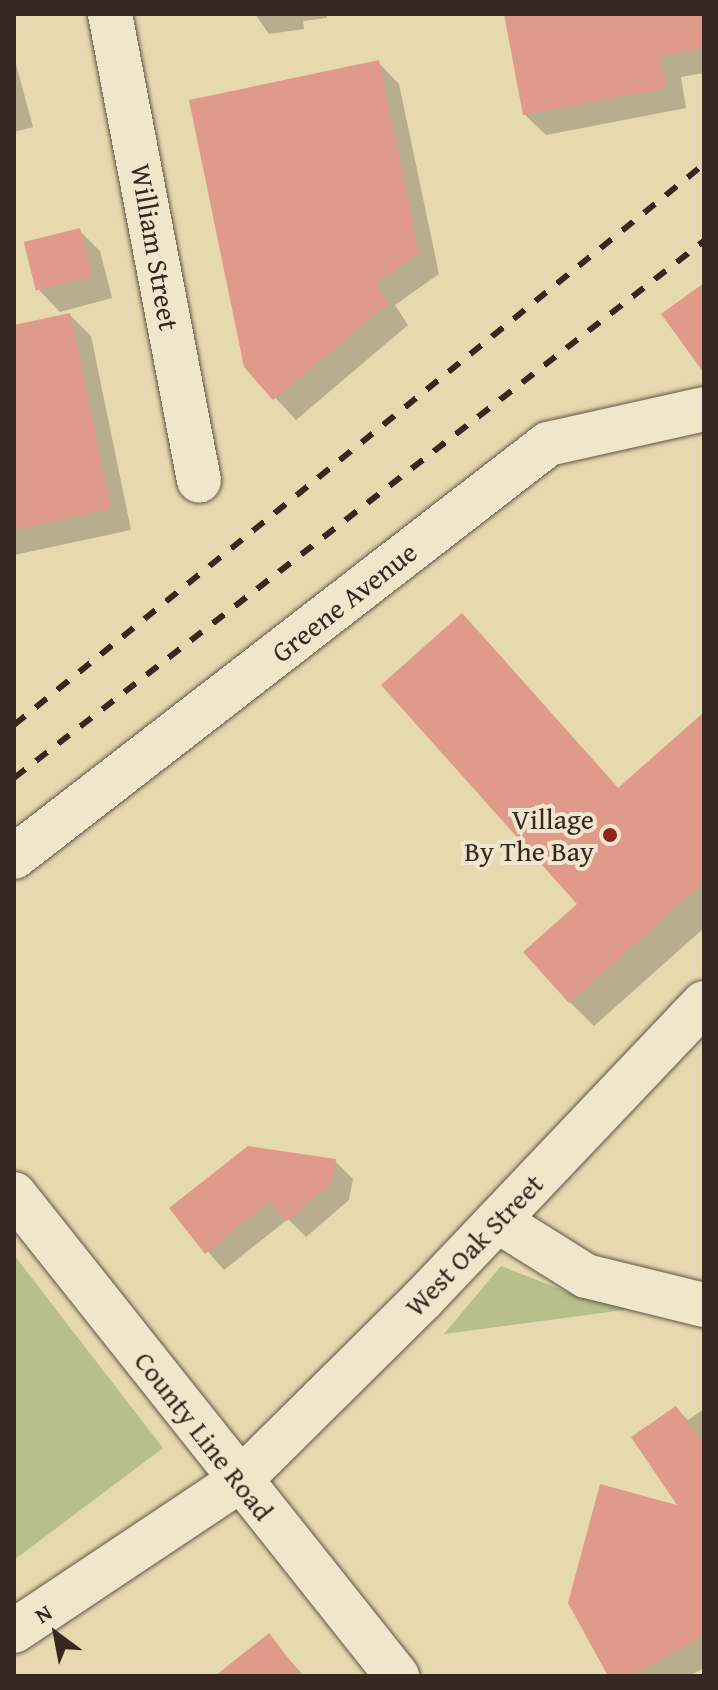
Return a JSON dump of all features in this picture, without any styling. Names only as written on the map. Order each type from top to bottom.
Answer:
[{"type":"main road","name":"William Street","points":[[110,14],[199,481]]},
{"type":"main road","name":"Greene Avenue","points":[[14,857],[548,444],[704,409]]},
{"type":"main road","name":"West Oak Street","points":[[14,1631],[239,1481],[498,1221],[704,1003]]},
{"type":"main road","name":"County Line Road","points":[[14,1194],[397,1676]]},
{"type":"main road","points":[[498,1221],[586,1276],[704,1305]]},
{"type":"green space","points":[[14,1255],[163,1448],[14,1560]]},
{"type":"green space","points":[[501,1266],[588,1300],[639,1308],[444,1334]]},
{"type":"building","points":[[504,14],[704,14],[704,48],[661,56],[666,88],[523,115]]},
{"type":"building","points":[[379,60],[419,253],[375,284],[389,303],[273,400],[244,367],[189,100]]},
{"type":"building","points":[[80,228],[92,277],[36,291],[24,242]]},
{"type":"building","points":[[704,283],[704,373],[661,314]]},
{"type":"building","points":[[70,313],[111,509],[14,530],[14,325]]},
{"type":"building","name":"Village By The Bay","points":[[462,613],[618,788],[704,712],[704,882],[569,1003],[523,952],[577,904],[381,685]]},
{"type":"building","points":[[248,1146],[336,1159],[332,1182],[287,1221],[270,1201],[205,1254],[169,1208]]},
{"type":"building","points":[[676,1406],[704,1446],[704,1635],[630,1676],[608,1676],[568,1603],[600,1484],[677,1505],[631,1437]]},
{"type":"building","points":[[269,1633],[302,1676],[215,1676]]},
{"type":"railway","points":[[14,725],[704,164]]},
{"type":"railway","points":[[14,778],[704,241]]},
{"type":"place","name":"Village By The Bay","points":[[610,835]]}]
